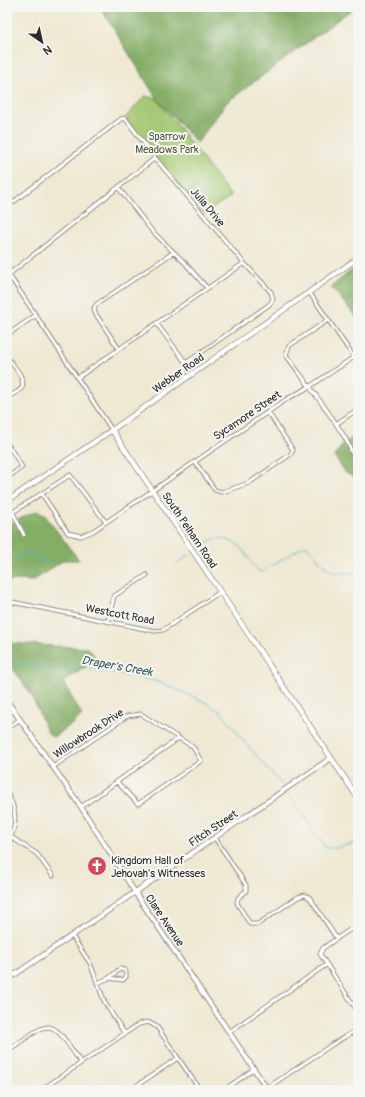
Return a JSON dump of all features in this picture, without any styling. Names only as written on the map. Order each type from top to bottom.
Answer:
[{"type":"main road","name":"Webber Road","points":[[7,501],[112,430],[358,258]]},
{"type":"main road","name":"South Pelham Road","points":[[112,430],[358,798]]},
{"type":"street","name":"Julia Drive","points":[[7,207],[121,119],[125,118],[155,158],[244,263],[271,292],[273,298],[270,304],[186,363],[157,324]]},
{"type":"street","points":[[8,274],[155,158]]},
{"type":"street","points":[[118,187],[152,231],[174,252],[207,288]]},
{"type":"street","points":[[119,349],[95,313],[94,308],[96,304],[174,252]]},
{"type":"street","points":[[77,378],[244,263]]},
{"type":"street","name":"South Pelham Road","points":[[8,274],[112,430]]},
{"type":"street","points":[[309,292],[358,363]]},
{"type":"street","points":[[7,335],[36,315]]},
{"type":"street","points":[[328,320],[289,346],[286,350],[286,355],[351,446],[351,452]]},
{"type":"street","points":[[7,357],[21,377],[22,384],[21,389],[7,398]]},
{"type":"street","name":"Sycamore Street","points":[[42,494],[68,533],[81,536],[93,531],[268,412],[354,357]]},
{"type":"street","points":[[336,424],[358,409]]},
{"type":"street","points":[[195,462],[218,492],[249,483],[290,454],[293,450],[268,412]]},
{"type":"street","points":[[7,443],[22,467],[7,478]]},
{"type":"street","points":[[7,516],[70,475],[104,521]]},
{"type":"street","points":[[13,513],[24,535]]},
{"type":"street","points":[[108,621],[114,596],[146,575]]},
{"type":"street","name":"Westcott Road","points":[[7,601],[155,631],[163,630],[220,592]]},
{"type":"street","name":"Clare Avenue","points":[[7,700],[19,720],[81,807],[135,892],[268,1089]]},
{"type":"street","name":"Willowbrook Drive","points":[[53,767],[127,716],[140,714],[193,747],[201,761],[138,804],[117,782]]},
{"type":"street","points":[[7,728],[19,720]]},
{"type":"street","points":[[81,807],[179,738]]},
{"type":"street","name":"Fitch Street","points":[[7,980],[331,758]]},
{"type":"street","points":[[7,793],[15,811],[15,825],[11,837],[7,843]]},
{"type":"street","points":[[11,837],[37,854],[53,876]]},
{"type":"street","points":[[215,838],[246,884],[246,891],[235,901],[253,927],[298,897],[305,895],[310,898],[337,939]]},
{"type":"street","points":[[358,924],[318,952],[358,1012]]},
{"type":"street","points":[[72,936],[90,963],[105,1003],[125,1034]]},
{"type":"street","points":[[229,1032],[326,965]]},
{"type":"street","points":[[97,983],[109,978],[120,969],[124,970],[126,973],[126,977],[123,980],[109,978]]},
{"type":"street","points":[[41,1090],[141,1023],[151,1023],[157,1027],[200,1090]]},
{"type":"street","points":[[7,1051],[42,1028],[49,1026],[55,1028],[64,1036],[81,1063]]},
{"type":"street","points":[[268,1089],[333,1044],[358,1029]]},
{"type":"street","points":[[130,1090],[178,1058]]},
{"type":"street","points":[[224,1090],[254,1069]]},
{"type":"green space","points":[[100,7],[355,7],[227,102],[197,143],[157,99]]},
{"type":"green space","name":"Sparrow Meadows Park","points":[[145,96],[157,99],[231,196],[203,215],[155,158],[125,118]]},
{"type":"green space","points":[[358,265],[358,319],[331,287]]},
{"type":"green space","points":[[358,433],[358,479],[346,473],[334,456],[341,447]]},
{"type":"green space","points":[[36,511],[43,513],[79,560],[64,560],[33,581],[14,580],[7,583],[7,525]]},
{"type":"green space","points":[[7,643],[88,648],[95,657],[84,668],[63,682],[82,715],[75,722],[53,737],[47,732],[32,696],[7,660]]},
{"type":"waterway","name":"Draper's Creek","points":[[197,549],[215,539],[219,538],[228,540],[239,546],[260,572],[306,545],[322,564],[334,573],[358,573]]},
{"type":"waterway","name":"Draper's Creek","points":[[7,563],[28,552],[48,564]]},
{"type":"waterway","points":[[177,563],[189,555]]},
{"type":"waterway","name":"Draper's Creek","points":[[7,657],[13,662],[26,665],[81,667],[135,676],[159,682],[205,702],[221,712],[246,744],[282,785]]},
{"type":"waterway","points":[[289,795],[326,848],[336,848],[358,842]]},
{"type":"place","name":"Kingdom Hall of Jehovah's Witnesses","points":[[97,866]]}]
